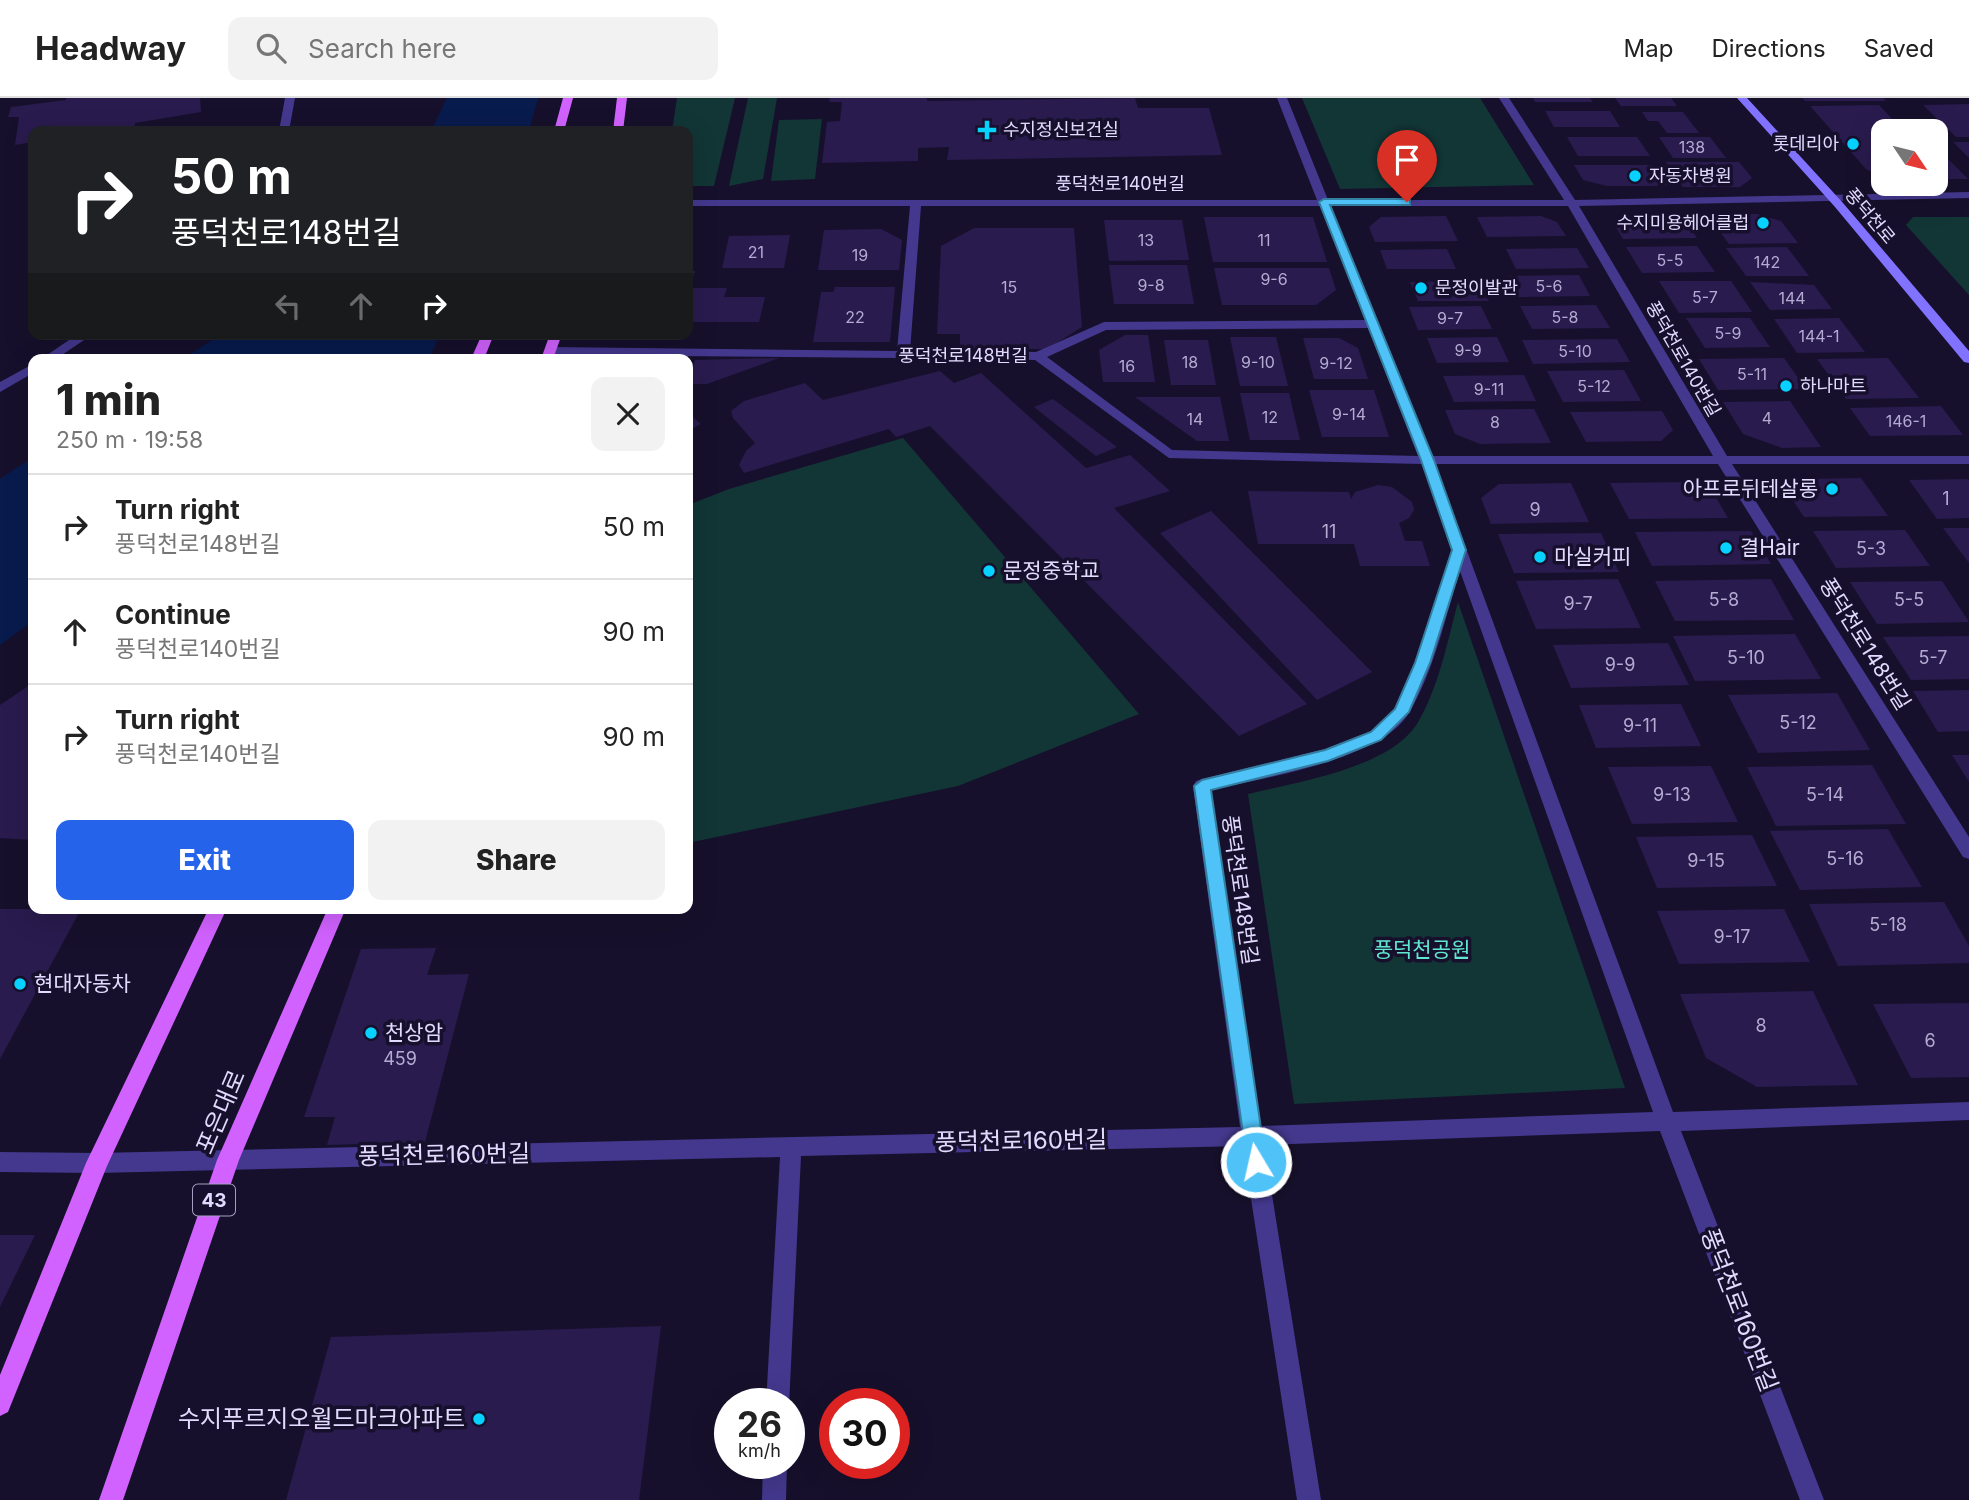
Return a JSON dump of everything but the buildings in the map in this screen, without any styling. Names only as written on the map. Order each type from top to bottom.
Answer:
[{"type":"main road","points":[[561,126],[569,98]]},
{"type":"main road","points":[[619,126],[622,98]]},
{"type":"main road","name":"풍덕천로","points":[[1742,98],[1833,199],[1969,359]]},
{"type":"main road","points":[[0,1404],[97,1163],[215,914]]},
{"type":"main road","name":"포은대로","points":[[111,1500],[228,1160],[334,914]]},
{"type":"street","points":[[285,126],[290,98]]},
{"type":"street","points":[[1282,98],[1427,460],[1666,1120]]},
{"type":"street","points":[[1504,98],[1573,203]]},
{"type":"street","name":"풍덕천로140번길","points":[[693,203],[1573,203],[1969,195]]},
{"type":"street","points":[[904,357],[916,201]]},
{"type":"street","name":"풍덕천로140번길","points":[[1573,203],[1722,460]]},
{"type":"street","points":[[1038,356],[1104,327],[1373,324]]},
{"type":"street","points":[[55,354],[77,340]]},
{"type":"street","name":"풍덕천로148번길","points":[[693,356],[1038,356],[1170,454],[1427,460],[1969,460]]},
{"type":"street","points":[[0,388],[28,371]]},
{"type":"street","name":"풍덕천로148번길","points":[[1722,460],[1969,852]]},
{"type":"street","name":"풍덕천로148번길","points":[[1252,1136],[1202,786],[1328,755],[1376,736],[1401,712],[1423,663],[1459,550]]},
{"type":"street","name":"풍덕천로160번길","points":[[97,1163],[1252,1136],[1969,1111]]},
{"type":"street","name":"풍덕천로160번길","points":[[1666,1120],[1812,1500]]},
{"type":"street","points":[[1252,1136],[1309,1500]]},
{"type":"street","points":[[779,1388],[791,1146]]},
{"type":"street","points":[[0,1162],[97,1163]]},
{"type":"street","points":[[774,1500],[775,1479]]},
{"type":"green space","points":[[677,98],[735,98],[714,186],[693,186],[693,126],[673,126]]},
{"type":"green space","points":[[748,98],[777,98],[763,179],[729,186]]},
{"type":"green space","points":[[1302,98],[1480,98],[1534,185],[1340,189]]},
{"type":"green space","points":[[822,119],[815,179],[771,181],[779,120]]},
{"type":"green space","points":[[1913,217],[1969,217],[1969,295],[1906,225]]},
{"type":"green space","points":[[903,438],[1139,714],[958,786],[693,842],[693,503],[729,489]]},
{"type":"green space","name":"풍덕천공원","points":[[1458,602],[1625,1088],[1294,1104],[1248,794],[1340,771],[1386,752],[1404,739],[1417,724],[1431,695]]},
{"type":"water","points":[[447,98],[538,98],[530,126],[433,126]]},
{"type":"water","points":[[212,340],[437,340],[431,354],[191,354]]},
{"type":"water","points":[[28,460],[28,625],[0,645],[0,479]]},
{"type":"place","name":"수지정신보건실","points":[[987,130]]},
{"type":"place","name":"롯데리아","points":[[1853,144]]},
{"type":"place","name":"자동차병원","points":[[1635,176]]},
{"type":"place","name":"수지미용헤어클럽","points":[[1763,223]]},
{"type":"place","name":"문정이발관","points":[[1421,288]]},
{"type":"place","name":"하나마트","points":[[1786,386]]},
{"type":"place","name":"아프로뒤테살롱","points":[[1832,489]]},
{"type":"place","name":"결Hair","points":[[1726,548]]},
{"type":"place","name":"마실커피","points":[[1540,557]]},
{"type":"place","name":"문정중학교","points":[[989,571]]},
{"type":"place","name":"현대자동차","points":[[20,984]]},
{"type":"place","name":"천상암","points":[[371,1033]]},
{"type":"place","name":"수지푸르지오월드마크아파트","points":[[479,1419]]},
{"type":"route","points":[[1256,1162],[1202,786],[1328,755],[1376,736],[1401,712],[1423,663],[1459,550],[1427,460],[1324,202],[1407,202]]}]
